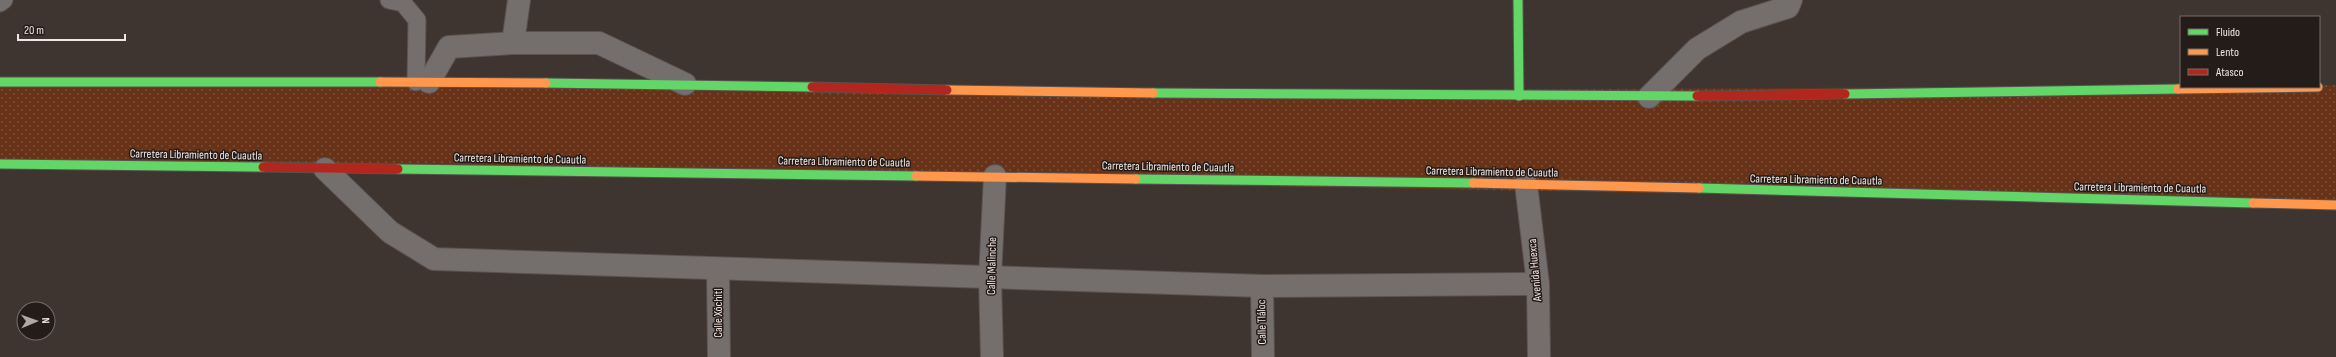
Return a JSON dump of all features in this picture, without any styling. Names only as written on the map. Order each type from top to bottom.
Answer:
[{"type":"main road","points":[[1518,0],[1520,96]]},
{"type":"main road","points":[[0,82],[422,82],[685,84],[1008,92],[1649,97],[2252,88]]},
{"type":"main road","points":[[2320,87],[2330,87]]},
{"type":"main road","name":"Carretera Libramiento de Cuautla","points":[[0,164],[1526,184],[2336,205]]},
{"type":"street","points":[[513,43],[519,0]]},
{"type":"street","points":[[1649,97],[1698,49],[1742,22],[1788,7],[1791,0]]},
{"type":"street","points":[[422,82],[450,47],[513,43],[599,43],[685,84]]},
{"type":"street","points":[[325,169],[390,232],[434,260],[1262,286],[1538,284]]},
{"type":"street","name":"Calle Malinche","points":[[992,357],[990,277],[995,176]]},
{"type":"street","name":"Avenida Huexca","points":[[1526,184],[1538,284],[1539,357]]},
{"type":"street","name":"Calle Xóchitl","points":[[718,269],[719,357]]},
{"type":"street","name":"Calle Tláloc","points":[[1262,286],[1263,357]]},
{"type":"lane","points":[[0,2],[4,0]]},
{"type":"lane","points":[[389,0],[403,3],[417,20],[422,82]]},
{"type":"shaded area","points":[[0,82],[1008,92],[2180,86],[2180,88],[2320,88],[2320,85],[2336,85],[2336,205],[0,164]]},
{"type":"traffic: fast","points":[[1518,0],[1519,96]]},
{"type":"traffic: fast","points":[[0,82],[380,82]]},
{"type":"traffic: fast","points":[[546,83],[812,87]]},
{"type":"traffic: fast","points":[[1845,94],[2178,89]]},
{"type":"traffic: fast","points":[[1153,93],[1697,96]]},
{"type":"traffic: fast","points":[[0,164],[263,167]]},
{"type":"traffic: fast","points":[[398,169],[916,176]]},
{"type":"traffic: fast","points":[[1136,179],[1473,183]]},
{"type":"traffic: fast","points":[[1699,188],[2253,203]]},
{"type":"traffic: slow","points":[[380,82],[546,83]]},
{"type":"traffic: slow","points":[[2178,89],[2248,88]]},
{"type":"traffic: slow","points":[[947,90],[1153,93]]},
{"type":"traffic: slow","points":[[916,176],[1136,179]]},
{"type":"traffic: slow","points":[[1473,183],[1699,188]]},
{"type":"traffic: slow","points":[[2253,203],[2336,205]]},
{"type":"traffic: jam","points":[[812,87],[947,90]]},
{"type":"traffic: jam","points":[[1697,96],[1845,94]]},
{"type":"traffic: jam","points":[[263,167],[398,169]]}]
